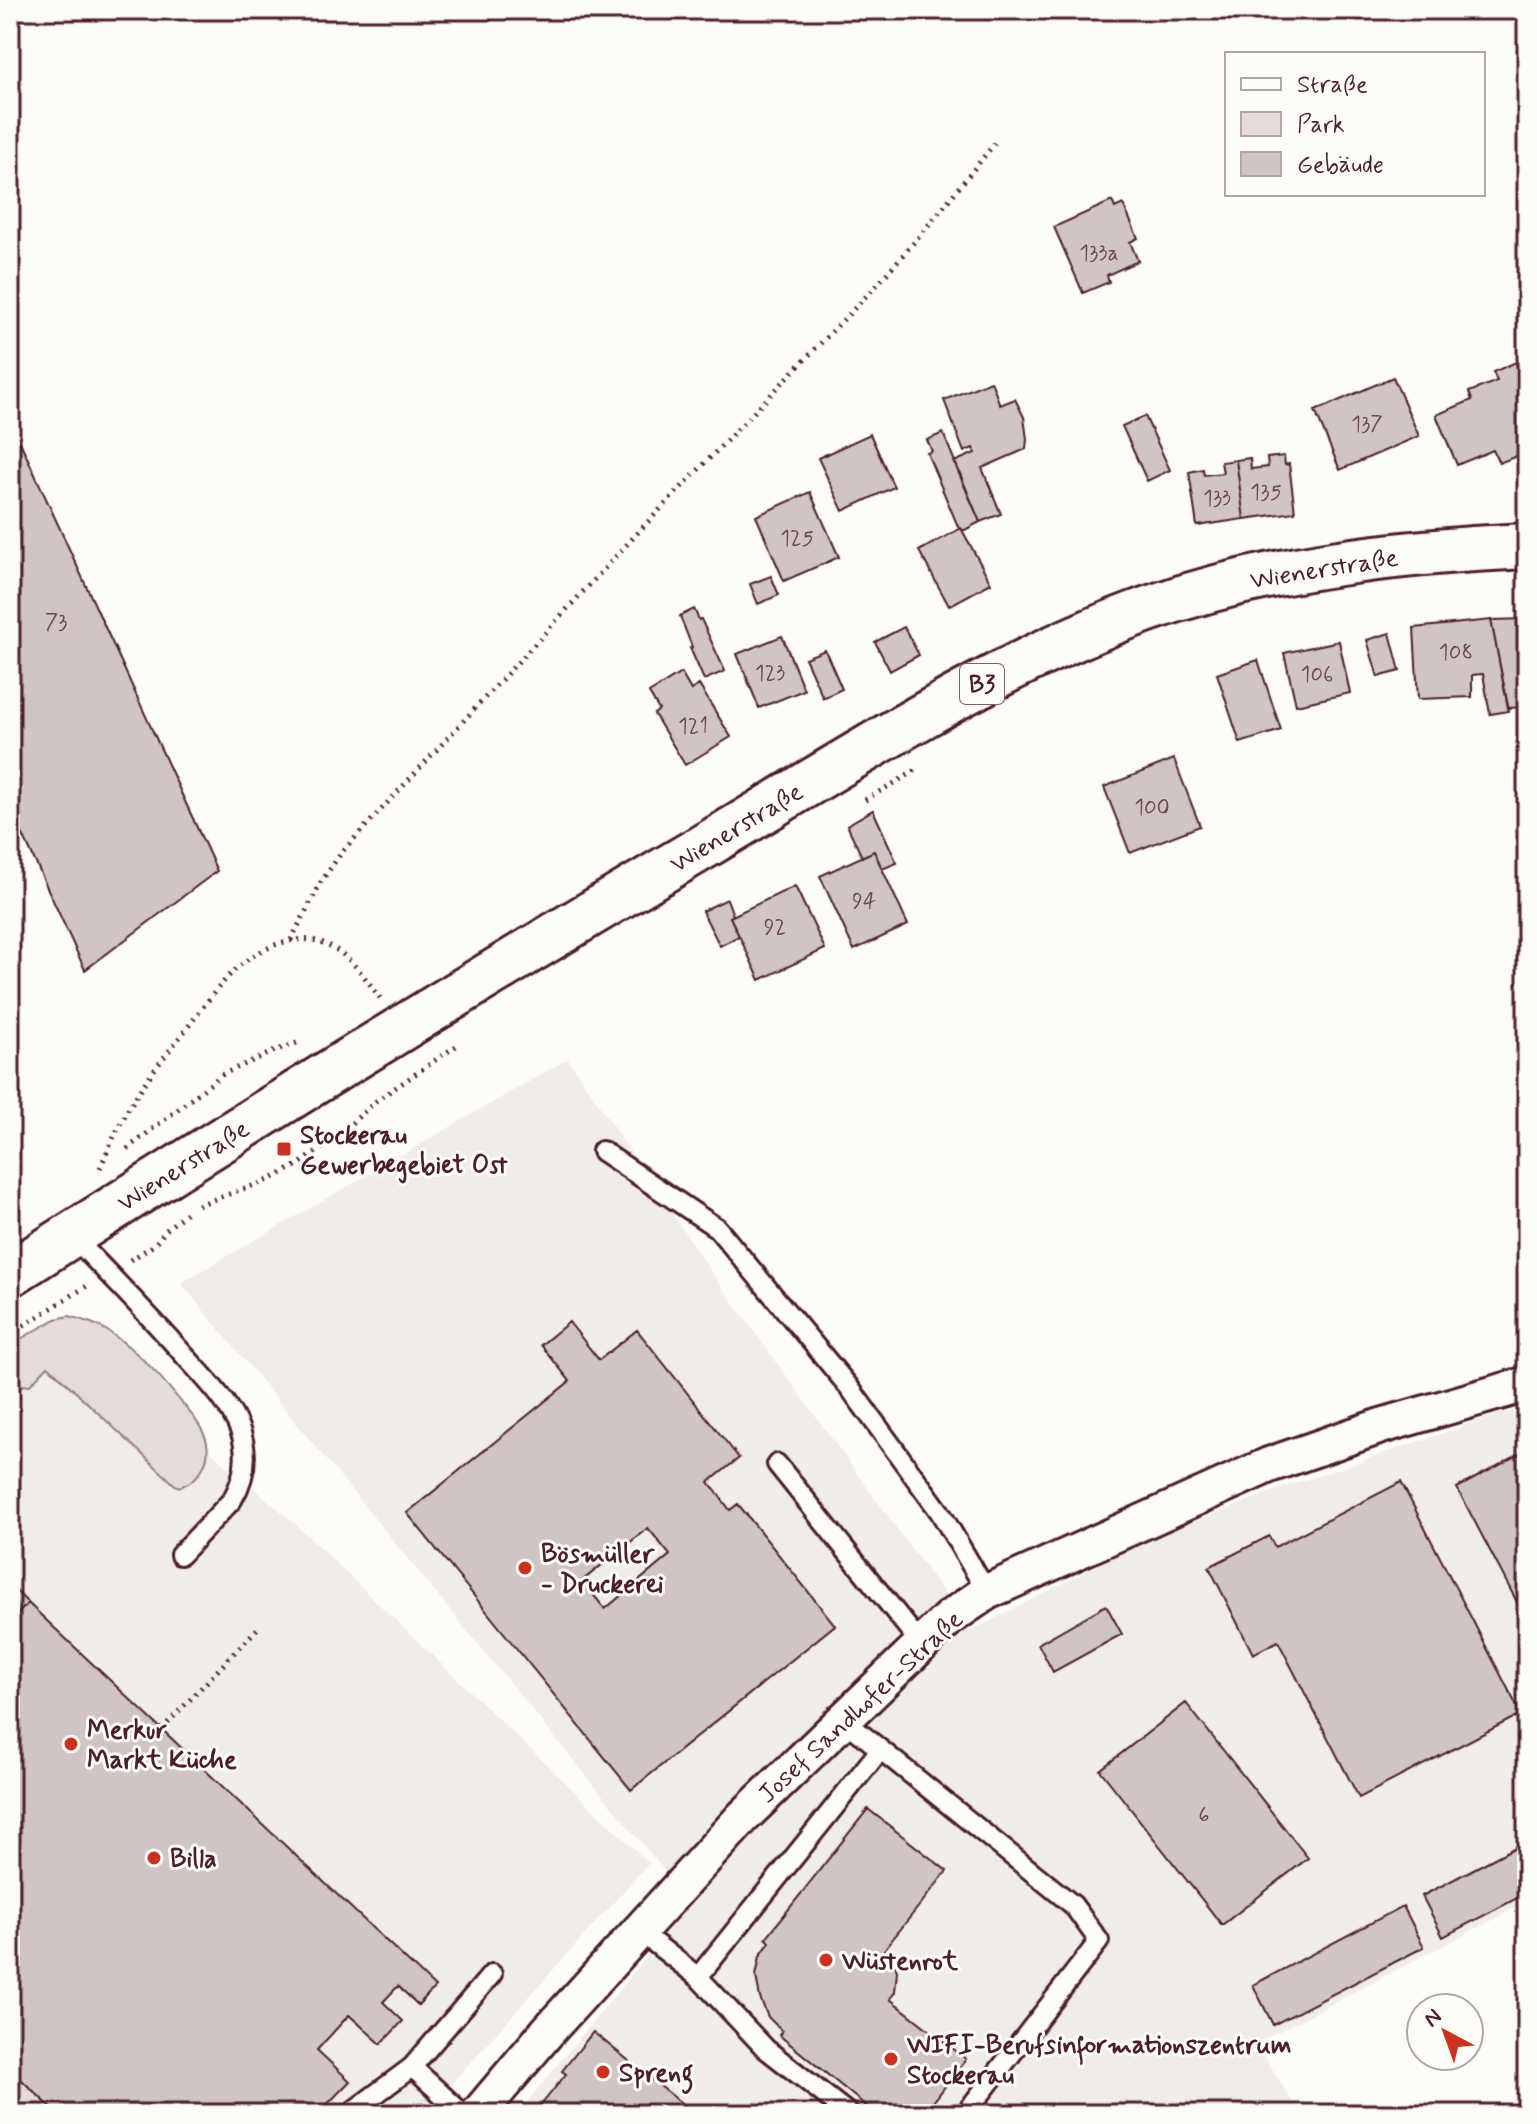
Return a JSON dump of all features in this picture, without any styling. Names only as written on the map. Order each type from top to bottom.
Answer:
[{"type":"main road","name":"Wienerstraße","points":[[10,1274],[403,1029],[870,747],[1066,642],[1149,609],[1235,583],[1310,567],[1413,553],[1527,546]]},
{"type":"street","name":"Josef Sandhofer-Straße","points":[[478,2114],[638,1930],[743,1817],[949,1618],[987,1592],[1269,1465],[1381,1426],[1527,1384]]},
{"type":"lane","points":[[602,1151],[717,1228],[858,1399],[940,1512],[987,1592]]},
{"type":"lane","points":[[71,1235],[210,1384],[235,1419],[243,1442],[245,1470],[238,1490],[180,1555]]},
{"type":"lane","points":[[777,1464],[921,1644]]},
{"type":"lane","points":[[844,1720],[1073,1905],[1099,1941],[965,2114]]},
{"type":"lane","points":[[698,1977],[880,1750]]},
{"type":"lane","points":[[638,1930],[698,1977],[766,2049],[849,2114]]},
{"type":"lane","points":[[349,2114],[412,2067],[492,1974]]},
{"type":"lane","points":[[412,2067],[463,2114]]},
{"type":"path","points":[[291,940],[321,882],[341,853],[644,526],[866,296],[995,143]]},
{"type":"path","points":[[858,804],[926,764]]},
{"type":"path","points":[[99,1171],[143,1086],[207,1002],[237,968],[273,945],[291,940],[319,942],[343,955],[359,969],[403,1029]]},
{"type":"path","points":[[10,1334],[154,1245],[191,1208],[269,1180],[298,1165],[332,1141],[376,1101],[466,1039]]},
{"type":"path","points":[[162,1729],[257,1629]]},
{"type":"shaded area","points":[[568,1059],[712,1273],[971,1631],[1145,1541],[1276,1490],[1499,1414],[1527,1409],[1527,1902],[1256,2043],[1300,2114],[517,2114],[691,1903],[181,1283]]},
{"type":"shaded area","points":[[77,1337],[292,1521],[649,1863],[424,2114],[10,2114],[10,1362]]},
{"type":"green space","points":[[69,1316],[100,1327],[128,1346],[154,1370],[195,1418],[208,1449],[204,1465],[195,1478],[180,1487],[175,1485],[48,1366],[29,1386],[23,1385],[10,1398],[10,1345],[56,1319]]},
{"type":"green space","points":[[10,2069],[58,2114],[11,2114]]},
{"type":"building","points":[[1112,201],[1115,208],[1123,204],[1138,238],[1130,242],[1138,261],[1107,275],[1109,282],[1083,293],[1054,227]]},
{"type":"building","points":[[1516,362],[1527,389],[1527,460],[1519,442],[1522,454],[1499,463],[1493,450],[1457,465],[1436,415],[1472,400],[1469,392],[1497,381],[1493,372]]},
{"type":"building","points":[[1393,377],[1419,436],[1340,470],[1315,411]]},
{"type":"building","points":[[991,381],[1000,405],[1015,399],[1024,417],[1027,439],[1026,449],[982,468],[1001,514],[980,522],[954,462],[975,453],[973,448],[964,452],[944,400]]},
{"type":"building","points":[[1145,416],[1170,470],[1147,481],[1122,426]]},
{"type":"building","points":[[10,420],[217,871],[85,970],[17,822],[10,825]]},
{"type":"building","points":[[943,433],[980,522],[963,531],[959,529],[927,453],[932,451],[927,440]]},
{"type":"building","points":[[870,434],[894,487],[843,511],[818,458]]},
{"type":"building","points":[[1284,456],[1285,465],[1289,464],[1295,512],[1244,519],[1236,460],[1250,458],[1251,469],[1268,467],[1267,458]]},
{"type":"building","points":[[1236,460],[1244,519],[1197,526],[1189,472],[1203,469],[1204,475],[1223,473],[1221,462]]},
{"type":"building","points":[[810,492],[839,557],[784,581],[756,516]]},
{"type":"building","points":[[961,528],[991,583],[949,606],[919,551]]},
{"type":"building","points":[[771,576],[779,595],[758,604],[750,584]]},
{"type":"building","points":[[694,609],[725,671],[704,680],[680,616]]},
{"type":"building","points":[[1527,619],[1527,707],[1508,708],[1491,620]]},
{"type":"building","points":[[1491,620],[1509,711],[1490,714],[1483,674],[1472,675],[1472,697],[1418,699],[1414,628]]},
{"type":"building","points":[[904,627],[919,655],[890,671],[875,642]]},
{"type":"building","points":[[1390,633],[1400,671],[1378,677],[1367,640]]},
{"type":"building","points":[[782,636],[804,690],[759,708],[737,654]]},
{"type":"building","points":[[1339,641],[1350,693],[1296,705],[1284,653]]},
{"type":"building","points":[[825,650],[842,689],[823,698],[805,658]]},
{"type":"building","points":[[1258,660],[1281,730],[1240,743],[1217,674]]},
{"type":"building","points":[[681,673],[691,690],[699,685],[731,737],[685,765],[654,714],[659,710],[649,693]]},
{"type":"building","points":[[1174,759],[1200,826],[1130,853],[1104,787]]},
{"type":"building","points":[[873,810],[897,863],[882,869],[874,851],[862,857],[847,825]]},
{"type":"building","points":[[874,851],[908,925],[854,950],[820,876]]},
{"type":"building","points":[[795,886],[825,949],[760,980],[730,917]]},
{"type":"building","points":[[727,899],[733,915],[730,917],[739,936],[720,946],[702,911]]},
{"type":"building","name":"Bösmüller - Druckerei","points":[[569,1322],[599,1360],[637,1330],[739,1458],[709,1482],[730,1510],[738,1504],[835,1625],[631,1790],[407,1513],[570,1381],[541,1345]],"holes":[[[648,1528],[670,1555],[605,1609],[582,1581]]]},
{"type":"building","points":[[1527,1450],[1527,1621],[1457,1488]]},
{"type":"building","points":[[1401,1482],[1521,1714],[1359,1798],[1278,1641],[1253,1654],[1209,1567],[1269,1536],[1275,1547]]},
{"type":"building","points":[[10,1585],[28,1603],[10,1622]]},
{"type":"building","name":"Billa","points":[[28,1603],[435,1987],[418,2005],[398,1986],[383,2002],[403,2021],[381,2044],[349,2015],[317,2050],[350,2081],[318,2114],[247,2114],[237,2105],[229,2114],[58,2114],[10,2069],[10,1622]]},
{"type":"building","points":[[1106,1605],[1122,1634],[1053,1672],[1038,1644]]},
{"type":"building","points":[[1186,1703],[1308,1858],[1222,1925],[1100,1770]]},
{"type":"building","name":"Wüstenrot","points":[[868,1809],[947,1871],[884,1950],[897,1971],[895,1992],[890,1999],[966,2059],[924,2114],[876,2114],[779,2035],[782,2031],[768,2017],[760,1998],[756,1976],[760,1956],[770,1942],[766,1938]]},
{"type":"building","points":[[1527,1841],[1527,1893],[1443,1937],[1422,1896]]},
{"type":"building","points":[[1403,1906],[1424,1947],[1273,2025],[1253,1985]]},
{"type":"building","name":"Spreng","points":[[593,2032],[695,2114],[534,2114],[566,2074],[562,2071]]},
{"type":"place","name":"Stockerau Gewerbegebiet Ost","points":[[284,1149]]},
{"type":"place","name":"Bösmüller - Druckerei","points":[[525,1568]]},
{"type":"place","name":"Merkur Markt Küche","points":[[71,1744]]},
{"type":"place","name":"Billa","points":[[154,1858]]},
{"type":"place","name":"Wüstenrot","points":[[826,1960]]},
{"type":"place","name":"WIFI-Berufsinformationszentrum Stockerau","points":[[891,2059]]},
{"type":"place","name":"Spreng","points":[[603,2072]]}]
